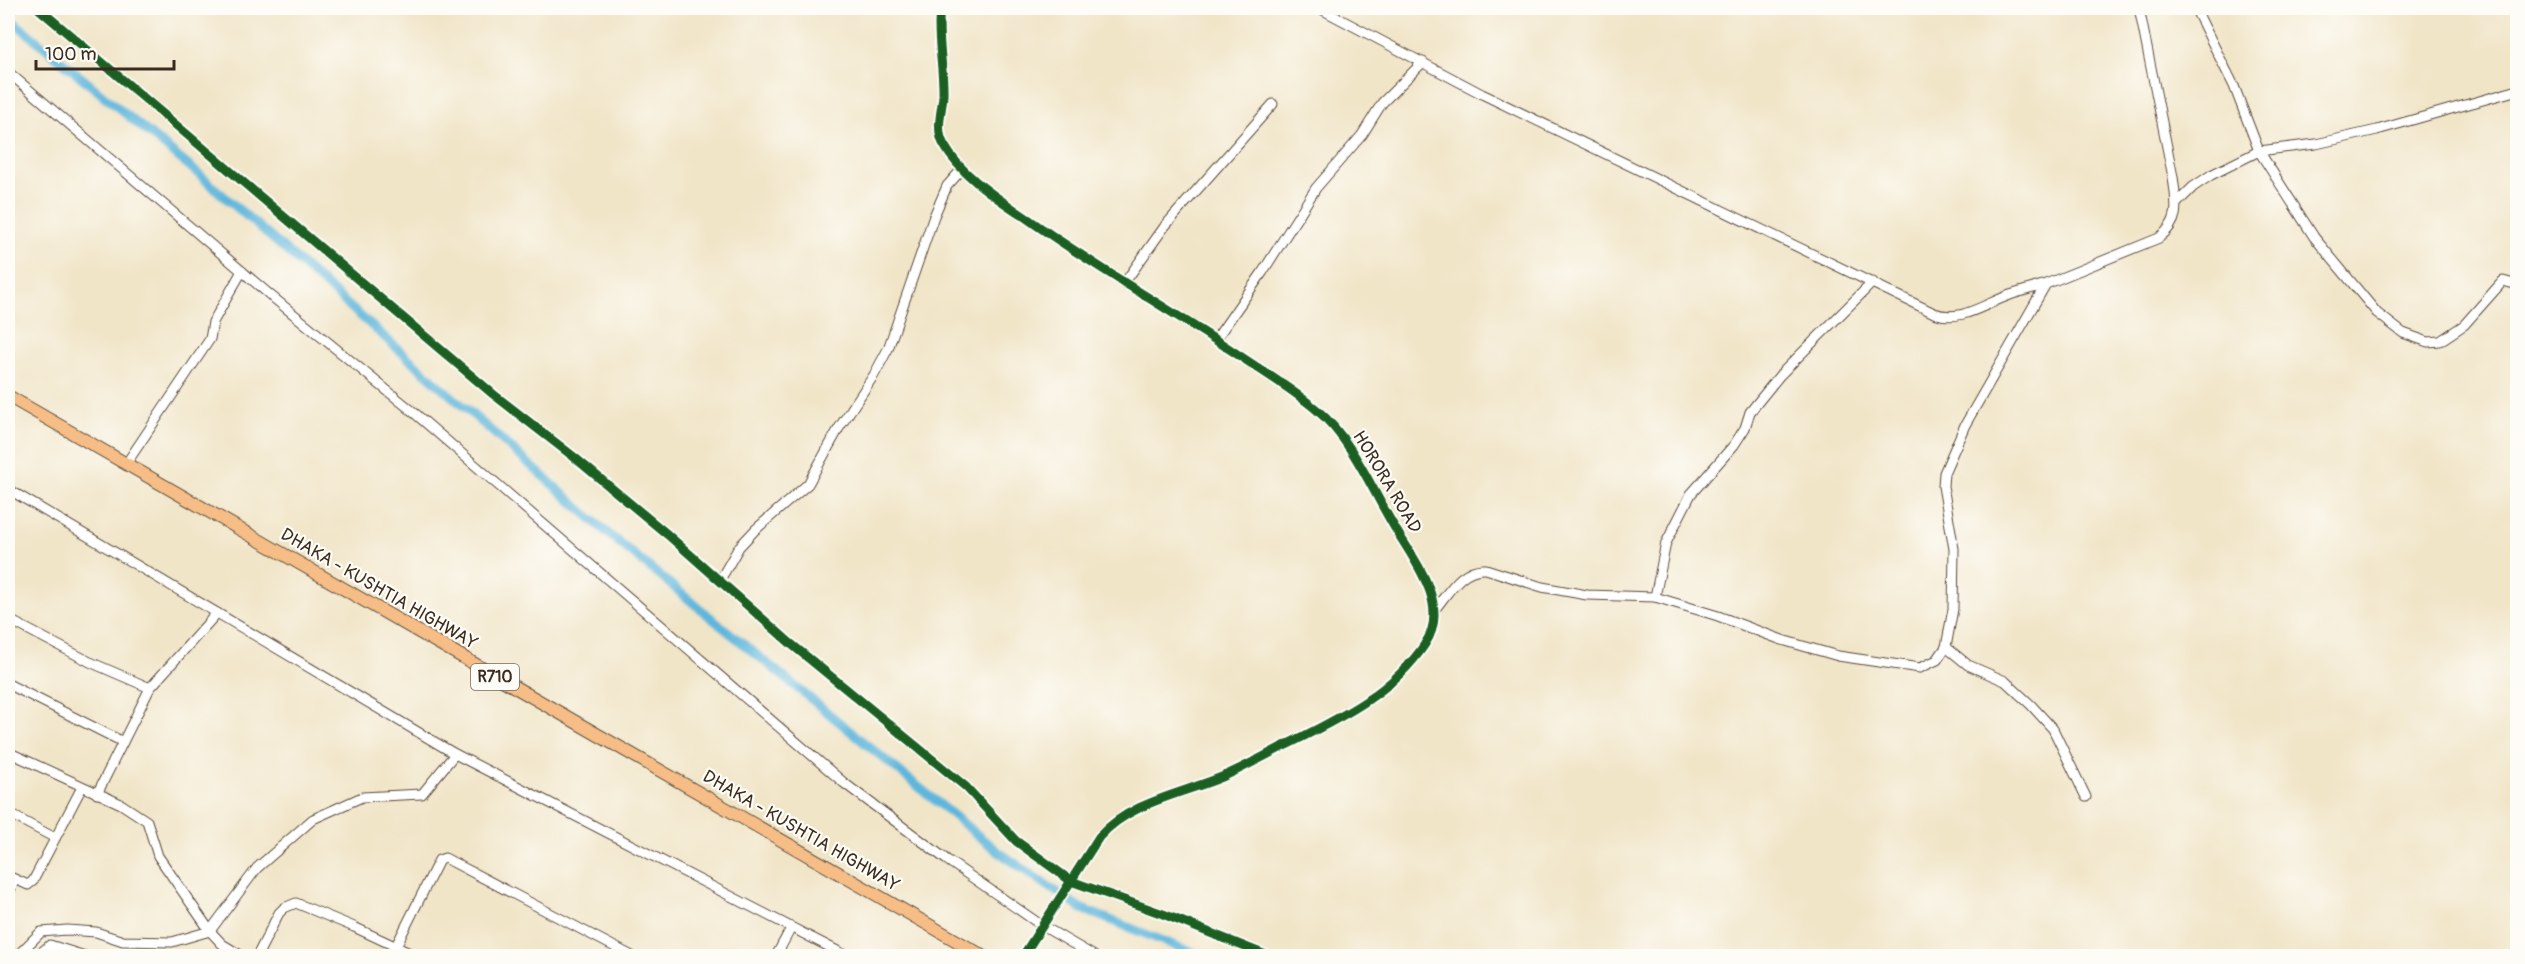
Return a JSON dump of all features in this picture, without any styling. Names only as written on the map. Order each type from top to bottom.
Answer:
[{"type":"main road","name":"DHAKA - KUSHTIA HIGHWAY","points":[[8,396],[983,957]]},
{"type":"street","points":[[38,8],[493,394],[574,457],[720,580],[790,643],[966,788],[1016,841],[1070,882],[1163,914],[1268,957]]},
{"type":"street","name":"HORORA ROAD","points":[[940,8],[938,22],[943,94],[939,132],[943,144],[963,168],[1005,203],[1050,235],[1216,339],[1297,393],[1321,413],[1338,433],[1418,563],[1435,609]]},
{"type":"street","points":[[1319,8],[1482,94],[1727,215],[1945,317],[1961,316],[2010,295],[2046,284],[2159,238],[2169,230],[2174,222],[2176,204],[2139,8]]},
{"type":"street","points":[[2195,8],[2235,86],[2259,151],[2321,245],[2377,313],[2403,333],[2428,342],[2440,341],[2464,325],[2503,281],[2517,285]]},
{"type":"street","points":[[1216,339],[1262,273],[1316,188],[1362,135],[1382,103],[1423,62]]},
{"type":"street","points":[[8,72],[242,271],[411,410],[844,783],[947,860],[1041,925],[1094,957]]},
{"type":"street","points":[[2176,204],[2193,187],[2211,175],[2259,151],[2316,144],[2377,130],[2517,90]]},
{"type":"street","points":[[1125,282],[1166,226],[1273,104]]},
{"type":"street","points":[[720,580],[739,547],[761,524],[808,484],[839,428],[874,375],[888,349],[947,186],[963,168]]},
{"type":"street","points":[[126,464],[210,339],[213,322],[242,271]]},
{"type":"street","points":[[1655,597],[1666,543],[1691,494],[1734,445],[1745,428],[1750,412],[1785,369],[1873,282]]},
{"type":"street","points":[[1023,957],[1041,925],[1099,837],[1112,823],[1143,807],[1223,776],[1316,731],[1378,694],[1399,676],[1427,642],[1433,630],[1435,609],[1463,575],[1477,568],[1486,568],[1542,587],[1587,595],[1655,597],[1718,616],[1782,640],[1838,656],[1920,668],[1937,660],[1946,647],[1953,609],[1954,549],[1943,486],[1944,473],[1965,425],[2046,284]]},
{"type":"street","points":[[8,489],[455,754],[847,957]]},
{"type":"street","points":[[97,794],[150,688],[217,614]]},
{"type":"street","points":[[8,619],[90,662],[150,688]]},
{"type":"street","points":[[1946,647],[1968,665],[2006,681],[2031,705],[2053,729],[2086,796]]},
{"type":"street","points":[[8,684],[123,742]]},
{"type":"street","points":[[8,752],[122,804],[147,821],[158,856],[210,931],[222,944],[242,957]]},
{"type":"street","points":[[17,957],[41,932],[67,930],[96,932],[123,941],[172,942],[210,931],[257,868],[313,819],[362,797],[422,794],[455,754]]},
{"type":"street","points":[[8,894],[11,878],[28,885],[33,881],[82,787]]},
{"type":"street","points":[[8,813],[55,838]]},
{"type":"street","points":[[396,946],[439,860],[444,858],[632,957]]},
{"type":"street","points":[[257,957],[279,913],[296,903],[396,946],[416,957]]},
{"type":"street","points":[[776,957],[791,928]]},
{"type":"street","points":[[37,957],[50,945],[85,957]]},
{"type":"waterway","points":[[8,17],[201,176],[611,536],[996,850],[1080,908],[1201,956]]},
{"type":"cycle path","points":[[38,8],[493,394],[668,535],[790,643],[966,787],[1016,841],[1071,881],[1163,914],[1268,956]]},
{"type":"cycle path","points":[[940,8],[943,95],[940,133],[952,157],[971,177],[1005,204],[1297,394],[1331,423],[1354,455],[1418,565],[1430,591],[1433,604],[1434,618],[1425,644],[1412,662],[1362,704],[1238,770],[1157,800],[1126,815],[1112,825],[1099,837],[1023,956]]}]
